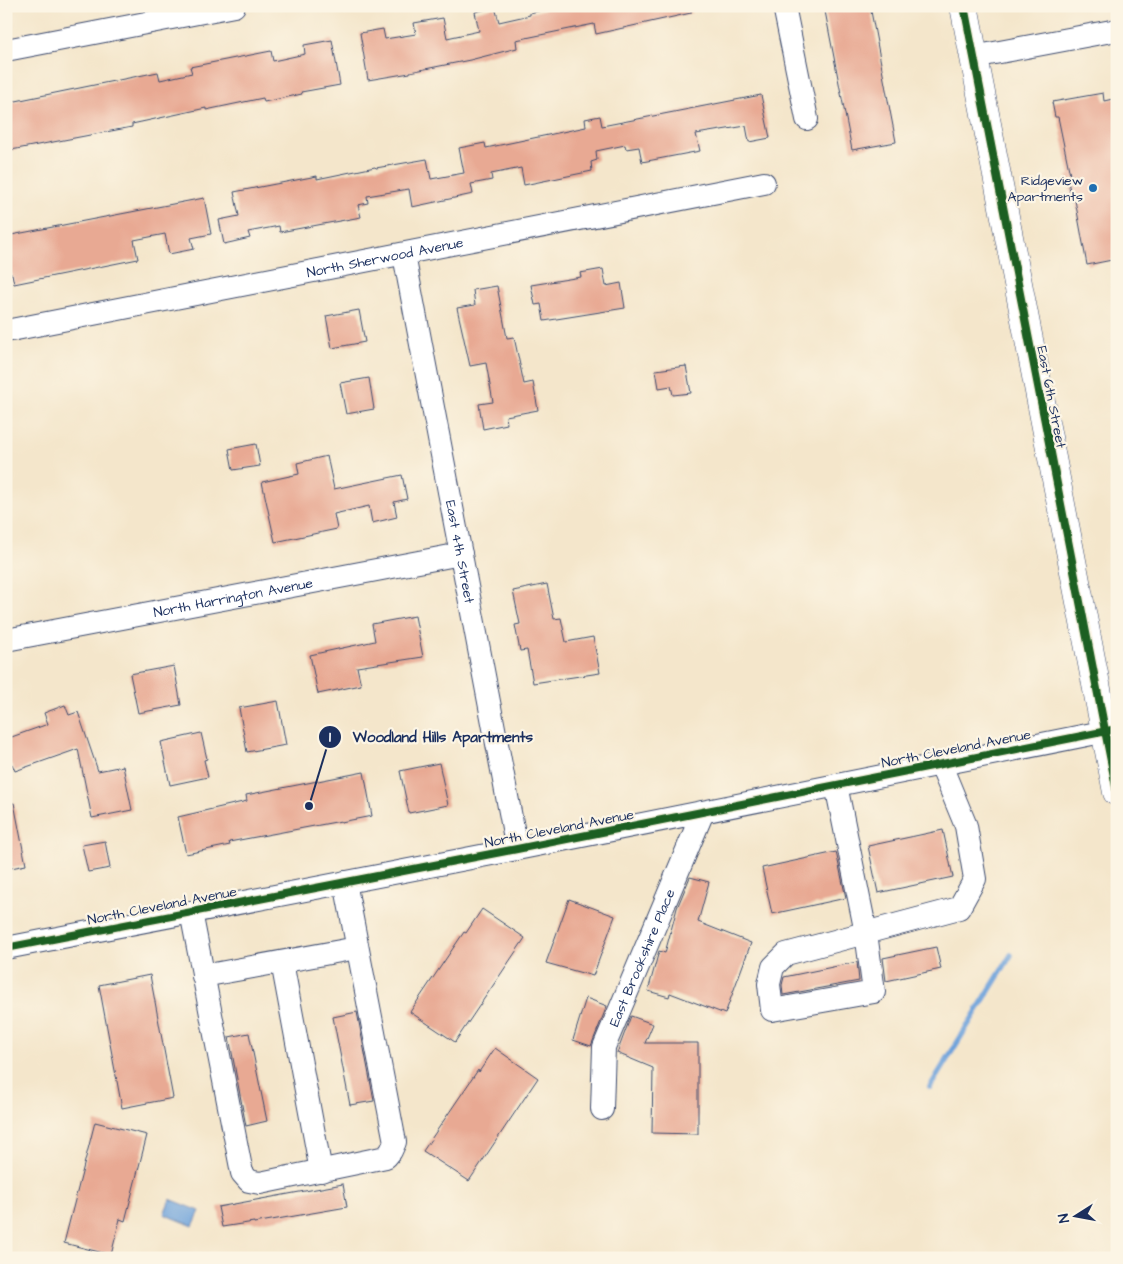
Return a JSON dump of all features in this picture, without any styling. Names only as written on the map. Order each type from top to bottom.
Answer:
[{"type":"main road","name":"East 6th Street","points":[[964,6],[1111,730],[1117,792]]},
{"type":"street","points":[[6,50],[234,6]]},
{"type":"street","points":[[784,6],[807,119]]},
{"type":"street","points":[[973,57],[1117,30]]},
{"type":"street","name":"North Sherwood Avenue","points":[[6,331],[764,183]]},
{"type":"street","name":"East 4th Street","points":[[404,254],[517,849]]},
{"type":"street","name":"North Harrington Avenue","points":[[6,640],[461,554]]},
{"type":"street","name":"North Cleveland Avenue","points":[[6,948],[517,849],[1111,730]]},
{"type":"street","points":[[836,785],[866,933],[874,992],[772,1010],[769,984],[773,967],[786,954],[866,933],[960,908],[975,879],[966,826],[940,763]]},
{"type":"street","name":"East Brookshire Place","points":[[602,1109],[604,1047],[703,812]]},
{"type":"street","points":[[191,912],[242,1174],[250,1181],[260,1183],[386,1157],[395,1142],[345,882]]},
{"type":"street","points":[[203,976],[357,948]]},
{"type":"street","points":[[282,962],[321,1171]]},
{"type":"water","points":[[170,1199],[200,1211],[193,1226],[164,1214]]},
{"type":"building","points":[[550,6],[691,6],[691,13],[596,34],[594,24],[516,40],[517,48],[410,73],[368,80],[360,33],[383,29],[385,39],[416,34],[414,23],[443,18],[447,38],[479,31],[475,12],[495,7],[499,22],[530,15],[530,13],[550,8]]},
{"type":"building","points":[[824,6],[870,6],[896,142],[852,150]]},
{"type":"building","points":[[332,40],[340,85],[301,92],[302,94],[264,102],[263,98],[206,110],[206,108],[132,124],[132,127],[6,151],[6,103],[158,72],[160,80],[192,73],[190,67],[271,51],[273,61],[305,54],[304,45]]},
{"type":"building","name":"Ridgeview Apartments","points":[[1103,93],[1104,101],[1117,98],[1117,259],[1087,265],[1075,200],[1072,201],[1067,176],[1070,175],[1058,117],[1055,117],[1052,102]]},
{"type":"building","points":[[761,95],[770,138],[749,142],[746,126],[696,134],[700,151],[642,162],[639,147],[626,149],[625,145],[596,151],[597,160],[591,162],[592,171],[524,185],[521,168],[491,174],[492,180],[471,184],[473,194],[412,207],[409,189],[367,196],[368,203],[358,205],[361,217],[280,232],[279,226],[248,232],[250,238],[224,244],[219,220],[239,216],[234,192],[317,176],[317,179],[427,159],[431,179],[464,173],[459,148],[485,143],[486,148],[586,127],[585,119],[600,116],[602,126]]},
{"type":"building","points":[[204,198],[211,234],[191,238],[194,249],[169,254],[165,234],[134,240],[138,259],[14,284],[12,274],[6,275],[6,236]]},
{"type":"building","points":[[603,269],[606,286],[621,283],[625,308],[544,321],[541,304],[535,305],[531,285],[581,277],[580,273]]},
{"type":"building","points":[[497,286],[507,338],[514,337],[524,384],[533,382],[538,410],[506,416],[507,424],[483,429],[479,404],[493,402],[486,363],[470,366],[457,308],[475,305],[473,290]]},
{"type":"building","points":[[359,310],[365,342],[332,348],[326,316]]},
{"type":"building","points":[[686,366],[691,393],[673,395],[671,386],[659,388],[656,370]]},
{"type":"building","points":[[369,378],[374,409],[346,414],[340,383]]},
{"type":"building","points":[[256,444],[260,466],[233,470],[229,449]]},
{"type":"building","points":[[327,456],[334,489],[402,475],[407,499],[394,502],[397,517],[372,523],[369,506],[334,514],[337,529],[275,542],[262,482],[299,474],[297,463]]},
{"type":"building","points":[[547,584],[554,619],[561,618],[566,642],[593,637],[600,673],[533,683],[527,650],[520,651],[515,625],[520,624],[513,591]]},
{"type":"building","points":[[415,616],[423,657],[357,667],[361,685],[318,694],[310,655],[375,641],[372,624]]},
{"type":"building","points":[[174,666],[181,705],[138,713],[130,674]]},
{"type":"building","points":[[278,701],[286,745],[247,752],[239,708]]},
{"type":"building","points":[[65,705],[69,715],[78,712],[98,771],[123,766],[132,810],[92,818],[78,749],[15,771],[12,764],[6,766],[6,739],[48,724],[44,713]]},
{"type":"building","points":[[201,733],[207,759],[204,760],[208,777],[170,785],[161,742]]},
{"type":"building","points":[[439,763],[448,805],[409,813],[400,771]]},
{"type":"building","points":[[364,772],[372,816],[229,842],[230,845],[186,854],[178,817],[247,801],[246,795]]},
{"type":"building","points":[[14,803],[26,865],[6,869],[6,804]]},
{"type":"building","points":[[943,830],[953,877],[878,893],[868,846]]},
{"type":"building","points":[[105,841],[110,868],[88,872],[82,845]]},
{"type":"building","points":[[836,852],[846,898],[772,914],[762,868]]},
{"type":"building","points":[[690,877],[709,882],[698,922],[751,943],[725,1014],[670,993],[669,997],[648,991],[659,951],[665,953],[677,908]]},
{"type":"building","points":[[569,899],[615,916],[593,976],[546,963]]},
{"type":"building","points":[[482,909],[525,938],[455,1042],[410,1012],[464,932],[466,933]]},
{"type":"building","points":[[936,947],[941,969],[886,981],[883,958]]},
{"type":"building","points":[[857,962],[859,981],[783,995],[782,985],[784,977]]},
{"type":"building","points":[[150,975],[173,1098],[122,1108],[99,985]]},
{"type":"building","points":[[586,998],[607,1006],[591,1046],[573,1040]]},
{"type":"building","points":[[357,1012],[374,1101],[350,1105],[333,1017]]},
{"type":"building","points":[[631,1016],[653,1024],[645,1043],[698,1043],[698,1134],[652,1133],[653,1068],[617,1053]]},
{"type":"building","points":[[249,1033],[267,1121],[246,1126],[229,1037]]},
{"type":"building","points":[[495,1048],[538,1078],[469,1181],[423,1151]]},
{"type":"building","points":[[95,1122],[147,1135],[125,1221],[120,1219],[111,1255],[64,1243]]},
{"type":"building","points":[[343,1184],[347,1207],[222,1227],[218,1207]]},
{"type":"waterway","points":[[930,1087],[1011,955]]},
{"type":"cycle path","points":[[964,6],[1117,792]]},
{"type":"cycle path","points":[[6,948],[517,849],[1117,729]]},
{"type":"place","name":"Ridgeview Apartments","points":[[1093,188]]},
{"type":"place","name":"Woodland Hills Apartments","points":[[309,806]]}]
